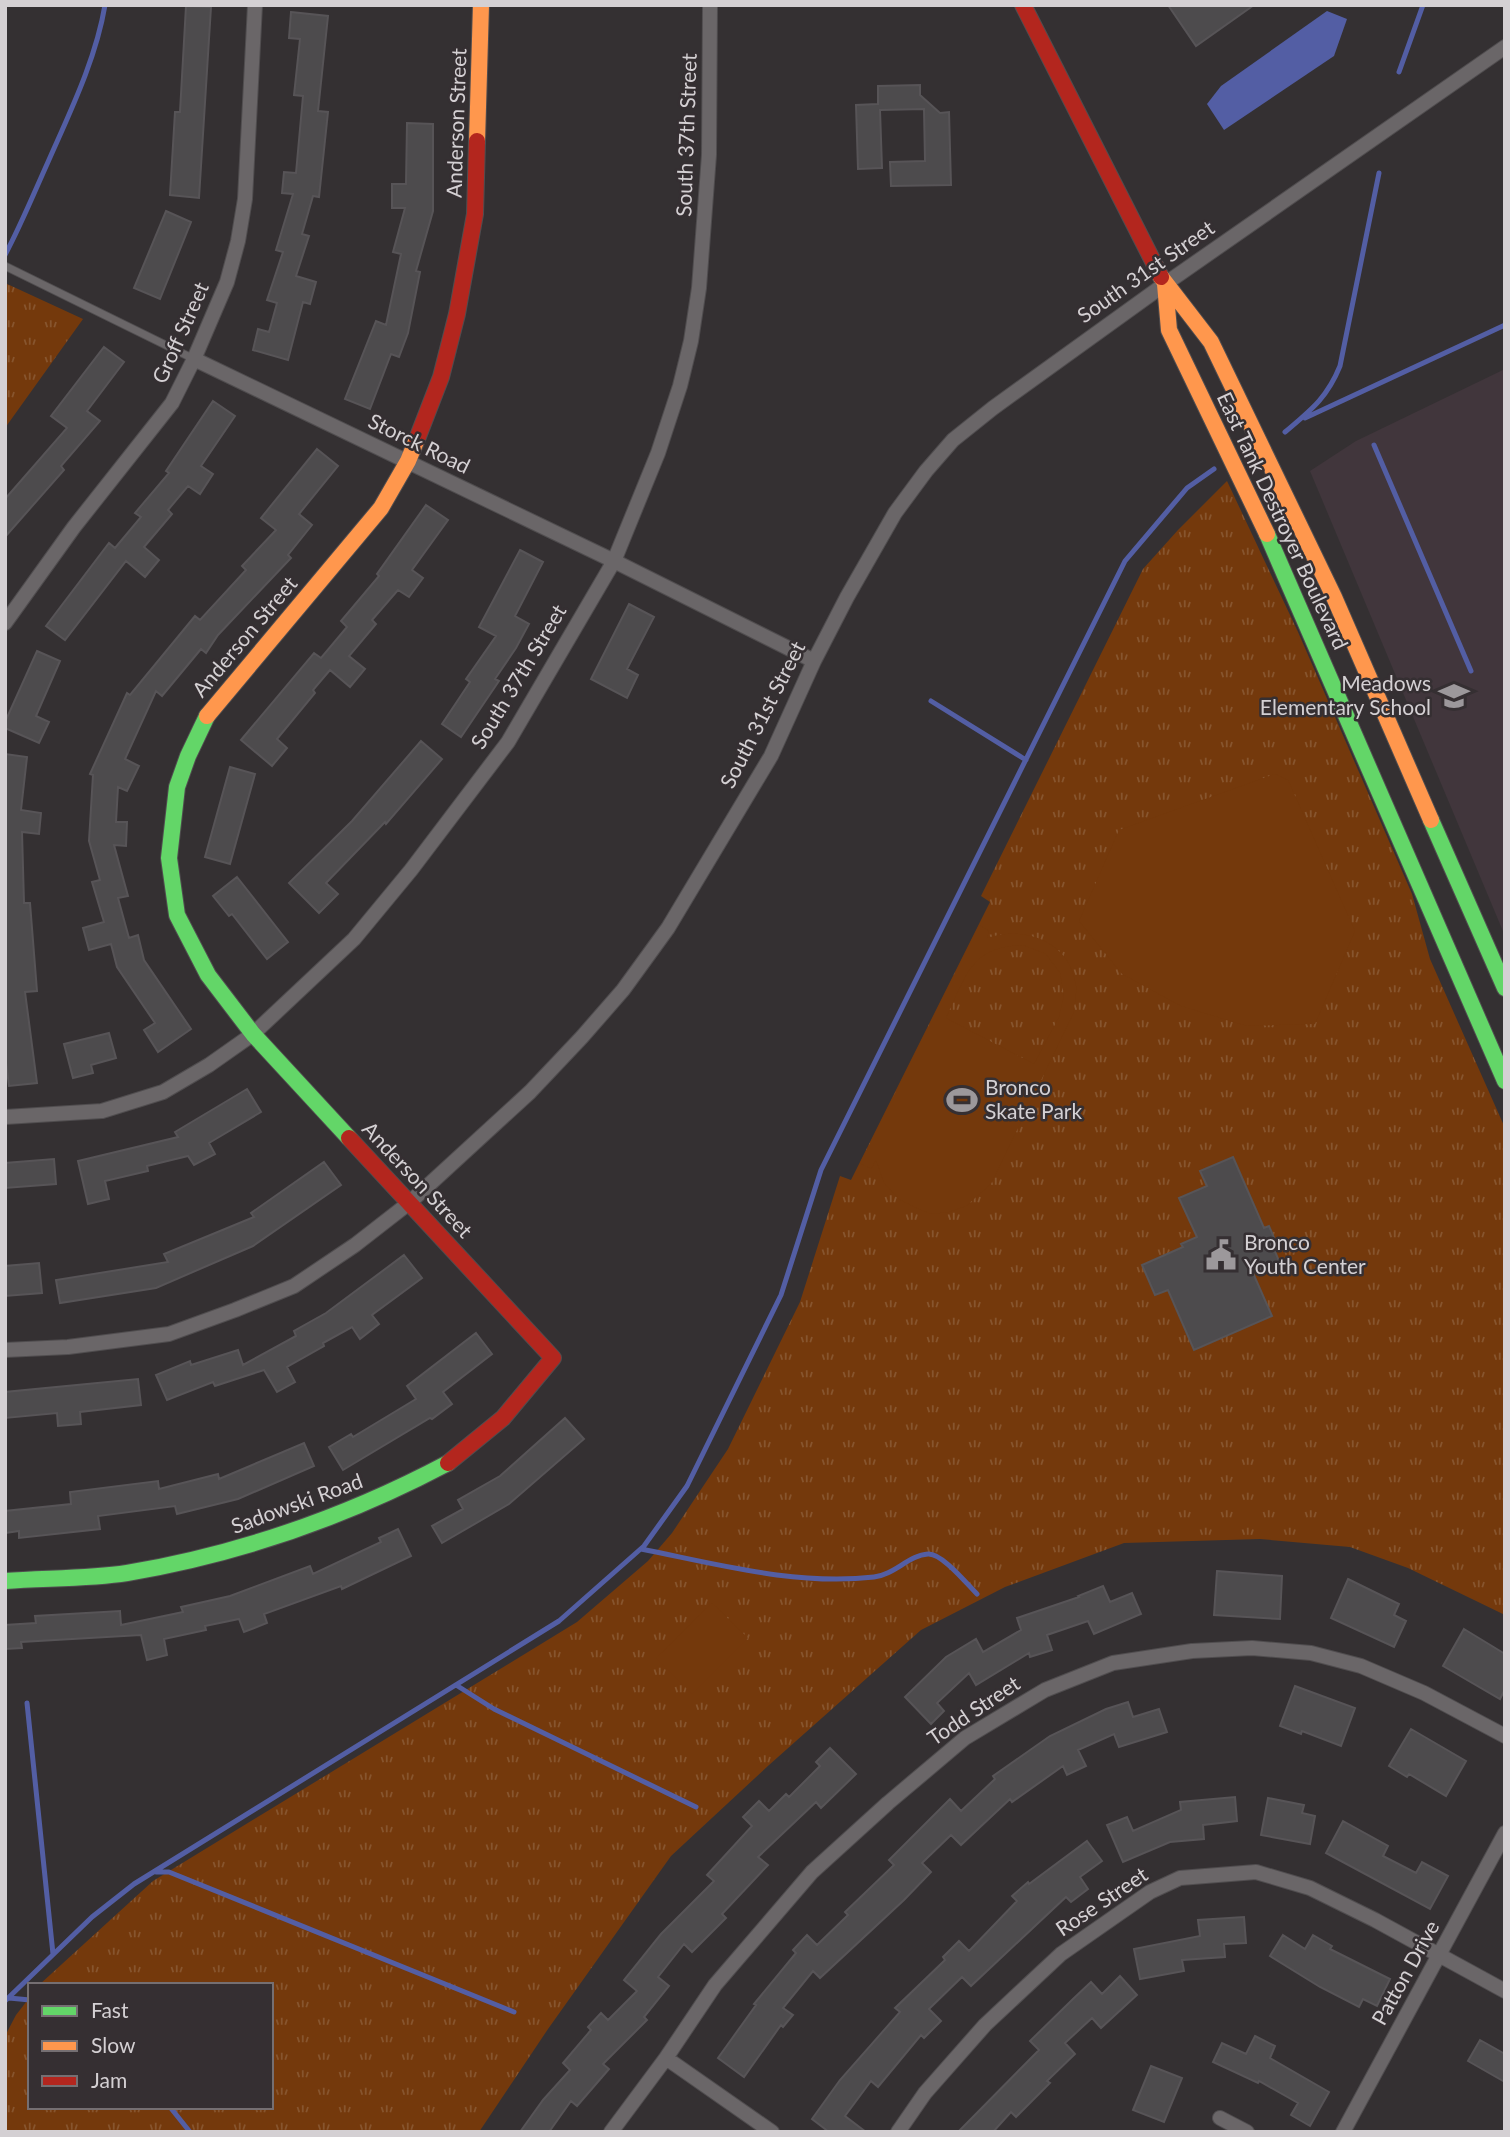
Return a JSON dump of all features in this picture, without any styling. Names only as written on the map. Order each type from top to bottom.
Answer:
[{"type":"street","name":"Groff Street","points":[[5,623],[74,527],[172,402],[227,282],[238,242],[245,199],[255,5]]},
{"type":"street","name":"Anderson Street","points":[[481,5],[475,214],[457,314],[441,377],[408,461],[381,508],[208,715],[188,756],[177,787],[169,858],[177,915],[208,975],[253,1034],[553,1357]]},
{"type":"street","name":"South 37th Street","points":[[5,1117],[103,1111],[163,1093],[253,1034],[354,939],[411,870],[508,743],[614,561],[658,453],[680,386],[691,341],[699,288],[709,155],[710,5]]},
{"type":"street","name":"East Tank Destroyer Boulevard","points":[[1023,5],[1165,284],[1211,342],[1334,597],[1505,988]]},
{"type":"street","name":"South 31st Street","points":[[5,1350],[68,1347],[169,1334],[236,1310],[294,1286],[355,1245],[409,1203],[530,1092],[623,990],[668,928],[771,756],[814,661],[895,513],[953,440],[1165,284],[1505,47]]},
{"type":"street","name":"East Tank Destroyer Boulevard","points":[[1165,284],[1169,330],[1271,542],[1505,1081]]},
{"type":"street","name":"Storck Road","points":[[194,359],[614,561],[814,661]]},
{"type":"street","name":"Sadowski Road","points":[[5,1581],[125,1573],[233,1550],[391,1493],[447,1463],[503,1418],[553,1357]]},
{"type":"street","name":"Todd Street","points":[[611,2132],[666,2058],[715,1985],[812,1872],[888,1802],[965,1738],[1045,1690],[1113,1663],[1192,1651],[1252,1648],[1311,1653],[1361,1666],[1424,1693],[1505,1736]]},
{"type":"street","name":"Patton Drive","points":[[1343,2132],[1505,1833]]},
{"type":"street","name":"Rose Street","points":[[898,2132],[925,2093],[985,2025],[1061,1954],[1150,1892],[1180,1878],[1256,1872],[1310,1888],[1505,1991]]},
{"type":"street","points":[[666,2058],[772,2132]]},
{"type":"street","points":[[1220,2118],[1247,2132]]},
{"type":"lane","name":"Storck Road","points":[[5,266],[194,359]]},
{"type":"shaded area","name":"Meadows Elementary School","points":[[1505,369],[1505,936],[1310,471],[1356,441]]},
{"type":"green space","points":[[5,283],[83,319],[5,428]]},
{"type":"green space","points":[[1227,481],[1298,632],[1412,894],[1430,959],[1505,1128],[1505,1615],[1408,1568],[1350,1547],[1260,1539],[1124,1543],[1005,1587],[921,1630],[769,1765],[671,1856],[548,2029],[479,2132],[5,2132],[5,2036],[28,2000],[28,2109],[273,2109],[273,1983],[41,1983],[153,1881],[577,1622],[648,1561],[672,1533],[728,1449],[800,1302],[840,1176],[851,1180],[990,902],[981,896],[1143,569]]},
{"type":"green space","points":[[1275,774],[1288,780],[1355,931],[1315,1024],[1247,1026],[1181,1006],[1122,974],[1079,921],[1119,830]]},
{"type":"green space","name":"Bronco Skate Park","points":[[979,925],[989,931],[987,938],[1016,934],[1030,936],[1055,948],[1072,971],[1076,986],[1073,1014],[991,1184],[966,1206],[931,1214],[899,1199],[884,1183],[876,1160],[871,1169],[860,1163]],"holes":[[[1023,945],[1046,954],[1060,973],[1064,995],[1059,1017],[1034,1064],[946,1018],[966,977],[981,958],[992,951]]]},
{"type":"green space","points":[[712,1603],[748,1638],[692,1694],[656,1658]]},
{"type":"water","points":[[1327,11],[1347,19],[1334,56],[1224,130],[1207,104],[1221,86]]},
{"type":"building","points":[[1168,5],[1254,5],[1196,46]]},
{"type":"building","points":[[186,6],[211,7],[199,198],[170,195],[175,112],[180,112]]},
{"type":"building","points":[[291,12],[328,16],[318,111],[328,112],[319,197],[313,196],[302,234],[309,236],[296,276],[316,282],[310,304],[303,302],[288,360],[253,350],[258,329],[269,332],[277,303],[267,300],[283,252],[276,250],[293,194],[282,193],[284,172],[296,173],[303,96],[294,95],[300,39],[289,38]]},
{"type":"building","points":[[920,85],[920,95],[940,113],[949,112],[951,185],[891,186],[890,162],[925,161],[924,109],[880,110],[882,168],[858,169],[856,105],[878,104],[878,86]]},
{"type":"building","points":[[407,123],[433,124],[433,211],[416,271],[420,272],[408,333],[399,357],[391,354],[370,409],[345,399],[376,321],[386,325],[401,254],[393,252],[405,208],[392,208],[392,184],[406,184]]},
{"type":"building","points":[[166,211],[191,222],[160,299],[134,288]]},
{"type":"building","points":[[104,347],[124,362],[87,411],[100,421],[61,466],[64,470],[5,537],[5,499],[67,428],[51,416]]},
{"type":"building","points":[[213,401],[235,416],[201,466],[213,474],[200,494],[188,486],[168,510],[172,514],[144,547],[159,560],[145,577],[126,561],[65,640],[46,626],[109,543],[115,548],[141,517],[135,513],[169,473],[166,471]]},
{"type":"building","points":[[317,449],[338,466],[299,514],[312,525],[288,555],[291,558],[218,635],[206,653],[201,649],[162,696],[156,691],[125,759],[139,766],[127,791],[118,787],[116,822],[127,822],[126,846],[114,845],[128,896],[118,898],[129,938],[138,935],[144,960],[191,1029],[158,1052],[144,1030],[155,1023],[117,967],[111,944],[89,950],[83,928],[104,922],[92,882],[100,880],[89,841],[93,775],[90,774],[127,693],[130,695],[195,616],[200,620],[246,570],[242,566],[276,530],[261,518]]},
{"type":"building","points":[[426,505],[448,520],[412,570],[423,578],[409,597],[398,590],[372,620],[376,624],[349,656],[365,669],[350,687],[330,670],[313,690],[315,693],[277,739],[287,748],[272,766],[241,740],[314,653],[321,658],[347,627],[341,621],[379,576],[377,574]]},
{"type":"building","points":[[520,550],[543,562],[515,616],[529,624],[495,679],[499,681],[461,737],[442,724],[470,682],[466,679],[496,636],[479,627]]},
{"type":"building","points":[[629,604],[654,617],[627,669],[638,675],[627,698],[591,679]]},
{"type":"building","points":[[37,651],[60,661],[36,716],[49,722],[39,743],[5,728],[5,722]]},
{"type":"building","points":[[421,741],[442,759],[386,824],[385,822],[326,883],[338,894],[319,913],[289,883],[352,821]]},
{"type":"building","points":[[5,754],[27,757],[21,810],[41,813],[39,834],[22,832],[24,903],[30,903],[37,991],[25,992],[37,1083],[9,1086],[5,1055]]},
{"type":"building","points":[[230,767],[255,774],[230,864],[205,857]]},
{"type":"building","points":[[237,877],[288,942],[267,959],[232,914],[229,916],[213,896]]},
{"type":"building","points":[[109,1033],[116,1058],[91,1065],[93,1073],[73,1078],[64,1044]]},
{"type":"building","points":[[247,1089],[261,1112],[209,1143],[215,1154],[194,1165],[188,1156],[147,1166],[148,1171],[105,1181],[109,1199],[88,1204],[78,1161],[178,1137],[175,1132]]},
{"type":"building","name":"Bronco Youth Center","points":[[1233,1157],[1264,1228],[1269,1226],[1278,1247],[1274,1249],[1279,1261],[1253,1273],[1272,1316],[1194,1350],[1168,1290],[1155,1295],[1142,1265],[1183,1247],[1181,1244],[1197,1237],[1179,1198],[1207,1186],[1200,1171]]},
{"type":"building","points":[[54,1159],[56,1184],[5,1188],[5,1163]]},
{"type":"building","points":[[324,1162],[341,1185],[253,1246],[156,1288],[60,1303],[56,1280],[168,1262],[164,1254],[254,1217],[251,1213]]},
{"type":"building","points":[[404,1255],[422,1278],[372,1315],[379,1324],[360,1339],[352,1327],[287,1367],[295,1382],[277,1392],[264,1370],[215,1386],[213,1382],[167,1400],[156,1375],[190,1361],[191,1365],[238,1350],[243,1365],[296,1336],[294,1331],[326,1313]]},
{"type":"building","points":[[39,1263],[42,1293],[5,1296],[5,1266]]},
{"type":"building","points":[[476,1333],[492,1354],[443,1392],[452,1404],[432,1419],[343,1470],[329,1447],[351,1434],[353,1437],[416,1399],[407,1386]]},
{"type":"building","points":[[138,1379],[141,1405],[80,1412],[81,1424],[58,1426],[57,1413],[5,1418],[5,1392]]},
{"type":"building","points":[[565,1418],[584,1439],[509,1504],[442,1543],[432,1526],[463,1509],[458,1500],[500,1476]]},
{"type":"building","points":[[304,1443],[314,1466],[238,1499],[177,1514],[175,1506],[98,1516],[100,1529],[19,1538],[19,1531],[5,1533],[5,1511],[71,1504],[70,1492],[158,1481],[159,1489],[218,1474],[219,1479]]},
{"type":"building","points":[[398,1529],[411,1556],[342,1589],[341,1586],[264,1614],[267,1623],[244,1632],[239,1619],[205,1626],[206,1630],[164,1639],[167,1655],[147,1660],[141,1635],[21,1642],[22,1648],[5,1649],[5,1625],[36,1623],[35,1616],[120,1611],[121,1625],[183,1612],[181,1607],[230,1596],[310,1566],[313,1574],[381,1542],[379,1538]]},
{"type":"building","points":[[1217,1571],[1282,1576],[1280,1619],[1214,1615]]},
{"type":"building","points":[[1348,1579],[1399,1604],[1394,1615],[1406,1621],[1394,1647],[1331,1618]]},
{"type":"building","points":[[1103,1586],[1110,1602],[1132,1593],[1141,1614],[1094,1634],[1088,1621],[1047,1635],[1052,1650],[1030,1657],[1029,1653],[976,1685],[969,1673],[937,1703],[944,1711],[931,1724],[905,1697],[946,1657],[976,1639],[983,1652],[1021,1630],[1017,1618]]},
{"type":"building","points":[[1464,1629],[1505,1654],[1505,1689],[1500,1699],[1443,1666]]},
{"type":"building","points":[[1295,1686],[1355,1708],[1341,1746],[1302,1731],[1301,1734],[1280,1726]]},
{"type":"building","points":[[1128,1702],[1133,1717],[1159,1709],[1167,1732],[1119,1747],[1114,1734],[1078,1750],[1086,1766],[1067,1775],[1063,1766],[1012,1802],[1010,1799],[961,1845],[951,1835],[922,1863],[931,1872],[904,1900],[820,1978],[813,1971],[783,2008],[793,2015],[783,2027],[781,2025],[744,2077],[718,2058],[756,2005],[754,2004],[796,1953],[793,1950],[807,1935],[817,1945],[848,1915],[845,1912],[894,1865],[889,1860],[950,1799],[961,1811],[995,1779],[993,1776],[1050,1736],[1106,1709]]},
{"type":"building","points":[[1411,1729],[1466,1761],[1446,1796],[1409,1774],[1407,1777],[1389,1766]]},
{"type":"building","points":[[830,1748],[856,1774],[821,1808],[816,1802],[758,1857],[768,1865],[722,1914],[726,1918],[692,1952],[684,1944],[658,1977],[669,1986],[644,2017],[647,2020],[603,2064],[609,2069],[577,2106],[571,2101],[549,2132],[520,2132],[543,2100],[570,2070],[563,2063],[591,2030],[588,2027],[601,2013],[608,2020],[637,1991],[624,1980],[661,1934],[714,1881],[707,1875],[752,1826],[743,1817],[759,1801],[769,1811],[786,1794],[789,1797],[820,1766],[816,1762]]},
{"type":"building","points":[[1235,1797],[1237,1821],[1203,1825],[1204,1839],[1170,1842],[1123,1862],[1107,1825],[1127,1817],[1133,1831],[1181,1810],[1180,1802]]},
{"type":"building","points":[[1268,1798],[1304,1805],[1302,1813],[1315,1816],[1310,1844],[1261,1835]]},
{"type":"building","points":[[1343,1821],[1388,1846],[1383,1856],[1416,1873],[1422,1862],[1448,1876],[1430,1909],[1326,1853]]},
{"type":"building","points":[[1087,1841],[1102,1861],[1080,1877],[1088,1889],[1071,1902],[1066,1897],[971,1986],[962,1977],[929,2009],[941,2021],[924,2038],[921,2035],[878,2087],[871,2081],[845,2116],[866,2132],[829,2132],[812,2119],[840,2080],[900,2012],[895,2008],[945,1960],[943,1957],[959,1941],[969,1951],[1017,1901],[1012,1896]]},
{"type":"building","points":[[1244,1917],[1246,1943],[1224,1944],[1225,1957],[1182,1960],[1184,1971],[1140,1979],[1134,1949],[1200,1936],[1198,1920]]},
{"type":"building","points":[[1283,1935],[1305,1949],[1313,1935],[1332,1946],[1330,1949],[1390,1979],[1377,2006],[1363,1999],[1359,2007],[1270,1956]]},
{"type":"building","points":[[1120,1976],[1137,1995],[1101,2028],[1092,2018],[1065,2043],[1075,2054],[1016,2117],[1011,2112],[993,2132],[958,2132],[1039,2050],[1030,2041],[1074,1998],[1091,1982],[1102,1994]]},
{"type":"building","points":[[1255,2036],[1275,2046],[1270,2058],[1329,2092],[1310,2126],[1291,2115],[1298,2103],[1259,2081],[1258,2083],[1213,2062],[1222,2043],[1246,2054]]},
{"type":"building","points":[[1480,2040],[1505,2054],[1505,2082],[1468,2061]]},
{"type":"building","points":[[1151,2066],[1182,2078],[1164,2122],[1133,2110]]},
{"type":"waterway","points":[[5,255],[81,85],[105,5]]},
{"type":"waterway","points":[[1399,72],[1423,5]]},
{"type":"waterway","points":[[1285,432],[1324,395],[1340,366],[1379,173]]},
{"type":"waterway","points":[[1305,418],[1505,325]]},
{"type":"waterway","points":[[1374,445],[1471,671]]},
{"type":"waterway","points":[[5,2001],[92,1917],[134,1884],[559,1621],[644,1546],[687,1486],[781,1295],[821,1170],[1125,561],[1187,488],[1214,469]]},
{"type":"waterway","points":[[931,701],[1026,760]]},
{"type":"waterway","points":[[641,1549],[728,1567],[815,1579],[874,1577],[928,1554],[940,1558],[977,1594]]},
{"type":"waterway","points":[[456,1685],[494,1709],[696,1807]]},
{"type":"waterway","points":[[27,1703],[53,1954]]},
{"type":"waterway","points":[[156,1872],[169,1872],[514,2012]]},
{"type":"waterway","points":[[9,1998],[28,2000]]},
{"type":"waterway","points":[[172,2109],[190,2132]]},
{"type":"traffic: fast","points":[[1267,534],[1505,1081]]},
{"type":"traffic: fast","points":[[207,716],[177,787],[169,858],[177,915],[208,975],[253,1034],[349,1138]]},
{"type":"traffic: fast","points":[[1431,820],[1505,988]]},
{"type":"traffic: fast","points":[[5,1581],[112,1575],[210,1555],[292,1531],[332,1516],[448,1463]]},
{"type":"traffic: slow","points":[[477,141],[481,5]]},
{"type":"traffic: slow","points":[[1161,277],[1211,342],[1334,597],[1431,820]]},
{"type":"traffic: slow","points":[[1165,284],[1169,330],[1267,534]]},
{"type":"traffic: slow","points":[[207,716],[381,508],[408,461],[417,439]]},
{"type":"traffic: jam","points":[[1023,5],[1161,277]]},
{"type":"traffic: jam","points":[[417,439],[441,377],[457,314],[475,214],[477,141]]},
{"type":"traffic: jam","points":[[349,1138],[553,1358],[503,1418],[448,1463]]},
{"type":"place","name":"Meadows Elementary School","points":[[1454,696]]},
{"type":"place","name":"Bronco Skate Park","points":[[962,1100]]},
{"type":"place","name":"Bronco Youth Center","points":[[1221,1255]]}]
